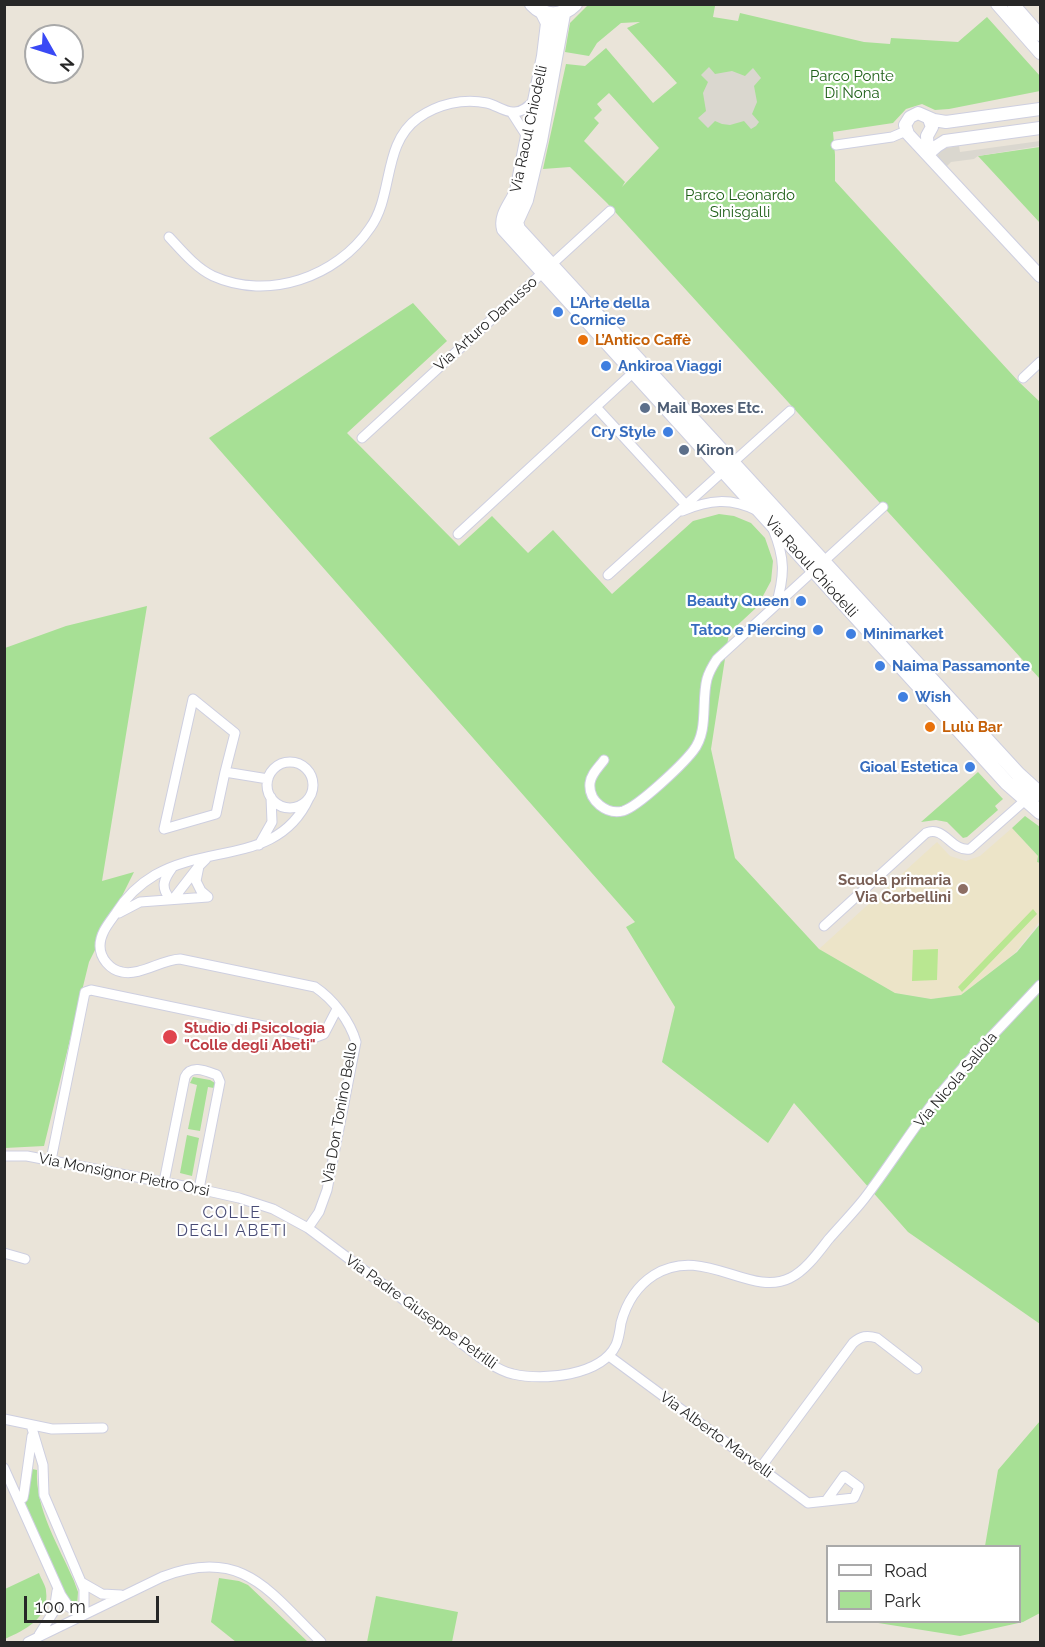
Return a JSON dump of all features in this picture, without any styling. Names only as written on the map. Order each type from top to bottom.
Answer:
[{"type":"main road","points":[[538,9],[553,15],[562,14],[575,4]]},
{"type":"main road","name":"Via Raoul Chiodelli","points":[[538,9],[548,23],[548,32],[517,191],[504,215],[502,225],[508,237],[546,269],[819,567],[1033,794],[1041,812]]},
{"type":"main road","name":"Via Raoul Chiodelli","points":[[546,269],[516,222],[526,200],[540,141],[562,14]]},
{"type":"main road","name":"Via Raoul Chiodelli","points":[[728,467],[766,518],[819,567]]},
{"type":"street","points":[[997,4],[1041,53]]},
{"type":"street","points":[[1013,4],[1041,34]]},
{"type":"street","points":[[169,237],[195,264],[213,276],[243,284],[268,286],[313,275],[330,267],[348,254],[370,228],[381,208],[397,144],[417,119],[446,104],[465,101],[488,103],[512,112],[520,111],[536,99]]},
{"type":"street","points":[[1041,109],[946,122],[929,119],[922,114],[912,115],[906,123],[909,134],[1041,276]]},
{"type":"street","points":[[512,112],[528,138]]},
{"type":"street","points":[[928,154],[927,136],[932,127],[929,119]]},
{"type":"street","points":[[928,154],[945,141],[1041,128]]},
{"type":"street","points":[[836,145],[909,134],[920,138],[927,136]]},
{"type":"street","name":"Via Arturo Danusso","points":[[362,438],[610,211]]},
{"type":"street","points":[[1023,378],[1041,362]]},
{"type":"street","points":[[458,534],[637,369]]},
{"type":"street","points":[[596,407],[686,505]]},
{"type":"street","points":[[608,575],[790,411]]},
{"type":"street","points":[[677,513],[704,502],[716,501],[733,502],[766,518],[782,554],[784,569],[776,605]]},
{"type":"street","points":[[604,760],[594,773],[590,784],[594,799],[602,808],[613,812],[623,811],[636,805],[696,748],[702,731],[706,681],[717,659],[883,507]]},
{"type":"street","points":[[193,699],[235,733],[225,772],[216,814],[164,829],[193,699]]},
{"type":"street","points":[[259,845],[272,822],[268,779],[282,764],[296,763],[308,770],[312,778],[312,791],[303,804],[292,808],[282,806],[271,797]]},
{"type":"street","points":[[225,772],[268,779]]},
{"type":"street","points":[[824,926],[926,833],[935,831],[941,833],[958,848],[970,849],[1033,794]]},
{"type":"street","name":"Via Don Tonino Bello","points":[[308,1228],[326,1196],[356,1042],[352,1028],[321,991],[308,984],[185,960],[169,960],[136,970],[120,972],[107,963],[100,951],[100,940],[124,901],[156,874],[259,845],[280,835],[303,811],[309,798]]},
{"type":"street","points":[[172,898],[206,859]]},
{"type":"street","points":[[113,918],[133,904],[172,898],[208,897],[201,891],[196,881],[199,866]]},
{"type":"street","points":[[172,868],[163,885],[166,894],[172,898]]},
{"type":"street","name":"Via Nicola Saliola","points":[[609,1356],[616,1346],[622,1322],[632,1298],[639,1288],[654,1275],[677,1266],[690,1265],[764,1282],[784,1281],[801,1271],[865,1197],[959,1072],[1041,985]]},
{"type":"street","points":[[51,1160],[85,992],[91,990],[112,994],[316,1037],[324,1034],[337,1010]]},
{"type":"street","points":[[164,1182],[184,1077],[188,1071],[194,1069],[217,1075],[220,1082],[199,1189]]},
{"type":"street","name":"Via Monsignor Pietro Orsi","points":[[4,1156],[27,1156],[51,1160],[199,1189],[257,1203],[308,1228]]},
{"type":"street","name":"Via Padre Giuseppe Petrilli","points":[[308,1228],[352,1263],[501,1370],[522,1376],[577,1373],[590,1369],[609,1356]]},
{"type":"street","points":[[4,1253],[25,1259]]},
{"type":"street","points":[[761,1467],[858,1338],[871,1336],[877,1338],[916,1369]]},
{"type":"street","name":"Via Alberto Marvelli","points":[[609,1356],[808,1503],[826,1501]]},
{"type":"street","points":[[4,1419],[69,1430],[103,1428]]},
{"type":"street","points":[[19,1500],[22,1498],[30,1454],[31,1425]]},
{"type":"street","points":[[31,1425],[43,1465],[44,1495],[85,1595],[84,1615]]},
{"type":"street","points":[[4,1468],[57,1588],[69,1606],[84,1615]]},
{"type":"street","points":[[32,1640],[177,1571],[206,1566],[228,1568],[253,1578],[321,1642]]},
{"type":"street","points":[[81,1582],[102,1594],[126,1595]]},
{"type":"street","points":[[32,1640],[54,1611],[57,1588]]},
{"type":"shaded area","points":[[709,67],[715,74],[732,71],[745,76],[753,68],[761,78],[754,86],[757,102],[752,114],[759,122],[756,126],[751,129],[744,121],[730,125],[715,121],[708,128],[698,118],[706,111],[703,93],[708,82],[701,75]]},
{"type":"shaded area","points":[[1040,141],[1040,146],[951,162],[946,167],[937,157],[941,149],[959,146],[960,152]]},
{"type":"shaded area","name":"Scuola primaria Via Corbellini","points":[[1012,828],[1038,856],[1040,921],[1015,953],[961,995],[931,999],[895,993],[819,949],[937,842],[950,856],[966,861],[980,856]]},
{"type":"green space","name":"Parco Leonardo Sinisgalli","points":[[588,5],[709,5],[715,6],[713,17],[738,21],[740,13],[864,42],[890,44],[891,38],[958,42],[987,17],[1040,76],[1040,91],[949,109],[935,110],[922,104],[906,109],[893,123],[833,132],[835,181],[1040,402],[1040,679],[607,203],[570,167],[543,169],[566,64],[585,66],[606,48],[653,103],[677,83],[627,28],[640,22],[621,23],[597,43],[589,56],[565,52],[570,23]],"holes":[[[609,93],[659,148],[622,187],[625,182],[584,141],[599,123],[594,118],[602,110],[597,104]]]},
{"type":"green space","points":[[1040,147],[1040,223],[978,156]]},
{"type":"green space","points":[[413,303],[447,341],[347,433],[459,546],[492,516],[528,553],[553,530],[612,594],[693,521],[719,514],[734,516],[751,523],[765,538],[773,561],[771,581],[757,607],[729,633],[711,749],[735,858],[819,949],[895,993],[931,999],[961,995],[1017,952],[1040,924],[1040,1324],[908,1232],[794,1103],[768,1143],[662,1062],[675,1007],[626,927],[635,922],[209,438]]},
{"type":"green space","points":[[147,606],[102,881],[134,872],[89,962],[44,1146],[5,1148],[5,648],[66,626]]},
{"type":"green space","points":[[978,772],[1003,799],[995,806],[998,810],[963,838],[947,822],[936,820],[921,822]]},
{"type":"green space","points":[[1025,816],[1040,827],[1040,863],[1037,862],[1038,856],[1012,828]]},
{"type":"green space","points":[[1033,909],[1037,914],[962,992],[958,987]]},
{"type":"green space","points":[[938,949],[937,980],[912,981],[913,950]]},
{"type":"green space","points":[[193,1077],[215,1083],[214,1088],[208,1087],[200,1131],[188,1129],[197,1085],[190,1083]]},
{"type":"green space","points":[[187,1135],[199,1138],[192,1176],[180,1173]]},
{"type":"green space","points":[[1040,1421],[1040,1613],[1021,1622],[1021,1545],[985,1545],[998,1470]]},
{"type":"green space","points":[[32,1469],[37,1470],[37,1485],[49,1527],[78,1592],[77,1606],[65,1599],[25,1505]]},
{"type":"green space","points":[[39,1573],[46,1589],[44,1609],[34,1622],[5,1639],[5,1589]]},
{"type":"green space","points":[[219,1578],[248,1585],[308,1642],[236,1642],[211,1622]]},
{"type":"green space","points":[[376,1596],[458,1612],[452,1642],[367,1642]]},
{"type":"green space","points":[[878,1623],[1018,1623],[960,1636]]},
{"type":"place","name":"L’Arte della Cornice","points":[[558,312]]},
{"type":"place","name":"L’Antico Caffè","points":[[583,340]]},
{"type":"place","name":"Ankiroa Viaggi","points":[[606,366]]},
{"type":"place","name":"Mail Boxes Etc.","points":[[645,408]]},
{"type":"place","name":"Cry Style","points":[[668,432]]},
{"type":"place","name":"Kìron","points":[[684,450]]},
{"type":"place","name":"Beauty Queen","points":[[801,601]]},
{"type":"place","name":"Tatoo e Piercing","points":[[818,630]]},
{"type":"place","name":"Minimarket","points":[[851,634]]},
{"type":"place","name":"Naima Passamonte","points":[[880,666]]},
{"type":"place","name":"Wish","points":[[903,697]]},
{"type":"place","name":"Lulù Bar","points":[[930,727]]},
{"type":"place","name":"Gioal Estetica","points":[[970,767]]},
{"type":"place","name":"Scuola primaria Via Corbellini","points":[[963,889]]},
{"type":"place","name":"Studio di Psicologia \"Colle degli Abeti\"","points":[[170,1037]]},
{"type":"district","name":"COLLE DEGLI ABETI","points":[[232,1222]]},
{"type":"park label","name":"Parco Ponte Di Nona","points":[[852,84]]}]
